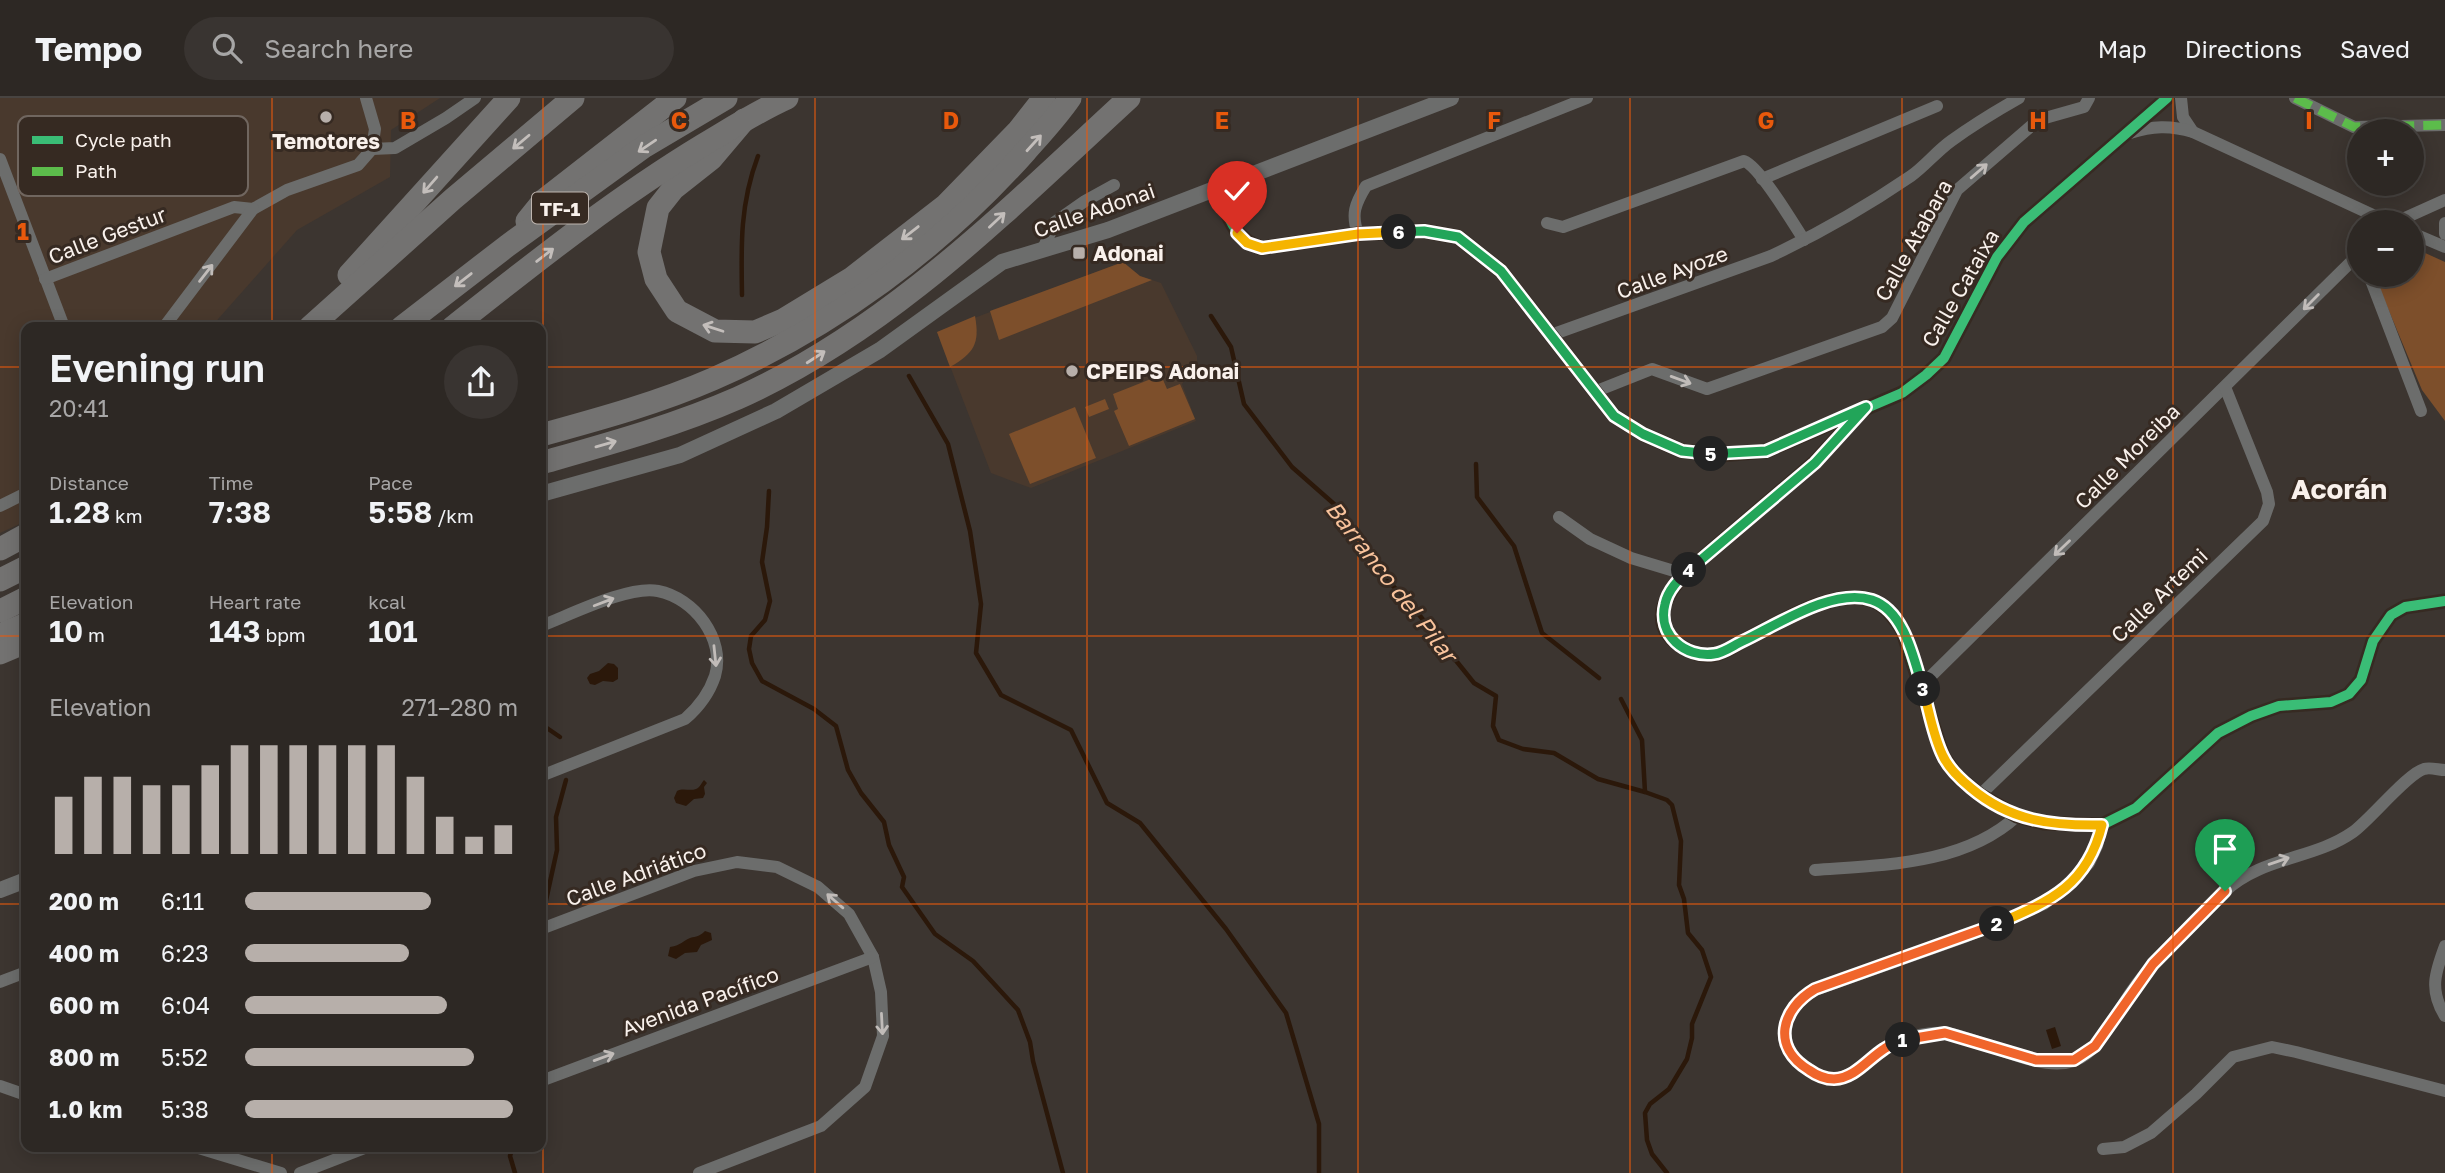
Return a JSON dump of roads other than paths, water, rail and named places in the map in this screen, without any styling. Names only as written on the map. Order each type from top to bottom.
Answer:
[{"type":"highway","points":[[305,322],[509,98]]},
{"type":"highway","points":[[316,322],[453,199],[573,98]]},
{"type":"highway","points":[[507,246],[544,200],[675,98]]},
{"type":"highway","name":"TF-1","points":[[408,322],[507,246],[645,146],[726,98]]},
{"type":"highway","name":"TF-1","points":[[459,322],[598,214],[656,173],[744,120],[787,98]]},
{"type":"highway","points":[[744,120],[711,159],[673,189],[658,208],[649,251],[656,279],[677,311],[715,331],[755,332],[783,320],[852,278],[946,205],[1018,131],[1044,98]]},
{"type":"highway","points":[[546,434],[612,415],[713,379],[786,342],[857,299],[914,259],[961,218],[1005,174],[1070,98]]},
{"type":"highway","points":[[546,462],[664,428],[739,397],[803,365],[882,314],[956,258],[1129,98]]},
{"type":"highway","points":[[0,549],[21,538]]},
{"type":"highway","points":[[0,580],[21,570]]},
{"type":"highway","points":[[0,611],[21,600]]},
{"type":"highway","points":[[0,635],[21,626]]},
{"type":"highway","points":[[0,653],[21,644]]},
{"type":"street","points":[[366,98],[374,130],[372,149],[395,148],[475,98]]},
{"type":"street","name":"Calle Adonai","points":[[546,493],[680,455],[776,411],[880,350],[1002,262],[1108,230],[1451,98]]},
{"type":"street","points":[[1358,234],[1353,221],[1355,205],[1366,186],[1587,98]]},
{"type":"street","name":"Calle Ayoze","points":[[1551,335],[1772,256],[1804,240],[1914,174],[1950,141],[2020,98]]},
{"type":"street","name":"Calle Atabara","points":[[1594,392],[1652,369],[1707,389],[1882,327],[1892,318],[1957,190],[2038,120],[2084,107],[2089,98]]},
{"type":"street","points":[[2181,98],[2183,117],[2193,132]]},
{"type":"street","points":[[2295,98],[2354,127],[2445,125]]},
{"type":"street","name":"Calle Cataixa","points":[[1217,188],[1237,233],[1247,243],[1262,248],[1358,234],[1424,231],[1458,237],[1501,271],[1614,416],[1643,434],[1682,451],[1721,455],[1766,451],[1902,393],[1926,375],[1944,358],[1997,257],[2011,237],[2044,203],[2166,99]]},
{"type":"street","points":[[1762,179],[1937,106]]},
{"type":"street","points":[[2123,135],[2148,127],[2174,126],[2193,132],[2362,210]]},
{"type":"street","name":"Calle Gestur","points":[[45,279],[234,207],[253,209],[287,190],[358,165],[372,149]]},
{"type":"street","points":[[0,159],[62,322]]},
{"type":"street","points":[[1547,223],[1563,227],[1744,161],[1751,164],[1804,240]]},
{"type":"street","points":[[1042,251],[1055,222],[1084,201],[1114,185]]},
{"type":"street","points":[[2419,210],[2445,200]]},
{"type":"street","points":[[168,322],[253,209]]},
{"type":"street","points":[[2445,223],[2445,234]]},
{"type":"street","points":[[2424,238],[2445,247]]},
{"type":"street","name":"Calle Moreiba","points":[[1922,685],[2347,266]]},
{"type":"street","points":[[2374,287],[2421,411]]},
{"type":"street","name":"Calle Artemi","points":[[1980,796],[2263,521],[2269,504],[2267,492],[2225,387]]},
{"type":"street","points":[[1866,407],[1815,463],[1684,574],[1667,593],[1662,614],[1666,631],[1675,643],[1696,655],[1717,654],[1828,600],[1851,597],[1873,600],[1890,612],[1902,629],[1943,756],[1957,776],[1980,796],[2017,816],[2044,822],[2102,825],[2136,808],[2218,733],[2251,716],[2280,706],[2331,702],[2349,694],[2361,680],[2373,641],[2390,615],[2405,607],[2445,601]]},
{"type":"street","points":[[0,506],[21,496]]},
{"type":"street","points":[[1559,517],[1590,540],[1620,554],[1684,574]]},
{"type":"street","points":[[546,624],[632,591],[658,591],[681,600],[699,615],[710,632],[716,652],[716,673],[701,705],[685,719],[546,774]]},
{"type":"street","points":[[2102,825],[2089,863],[2068,886],[2044,904],[1967,936],[1815,989],[1799,998],[1787,1017],[1784,1029],[1787,1045],[1798,1064],[1818,1076],[1832,1079],[1850,1076],[1885,1048],[1909,1037],[1945,1033],[2036,1060],[2074,1060],[2095,1046],[2153,964],[2225,891],[2255,870],[2333,843],[2353,832],[2412,776],[2424,769],[2445,770]]},
{"type":"street","points":[[1815,870],[1897,864],[1956,851],[2000,832],[2017,816]]},
{"type":"street","name":"Calle Adriático","points":[[546,927],[718,864],[751,863],[776,867],[818,887],[849,914],[873,957],[881,992],[883,1036],[866,1087],[821,1126],[699,1173]]},
{"type":"street","points":[[0,890],[21,882]]},
{"type":"street","points":[[2445,946],[2437,966],[2434,992],[2445,1016]]},
{"type":"street","name":"Avenida Pacífico","points":[[546,1079],[873,957]]},
{"type":"street","points":[[2,980],[21,974]]},
{"type":"street","points":[[2103,1149],[2124,1147],[2151,1133],[2233,1057],[2259,1049],[2272,1047],[2296,1052],[2445,1091]]},
{"type":"street","points":[[0,1086],[21,1093]]},
{"type":"street","points":[[208,1152],[253,1169],[281,1173]]},
{"type":"street","points":[[300,1173],[354,1152]]},
{"type":"waterway","points":[[742,295],[745,208],[758,156]]},
{"type":"waterway","name":"Barranco del Pilar","points":[[1211,316],[1231,347],[1244,404],[1292,467],[1342,511],[1386,579],[1408,601],[1474,683],[1496,696],[1493,726],[1499,740],[1523,749],[1554,753],[1598,779],[1645,792],[1667,800],[1672,805],[1681,841],[1679,885],[1684,899],[1688,933],[1702,950],[1711,977],[1692,1024],[1687,1059],[1669,1089],[1650,1104],[1645,1113],[1647,1140],[1652,1154],[1667,1173]]},
{"type":"waterway","points":[[909,376],[948,444],[970,531],[981,604],[976,653],[1001,695],[1071,730],[1107,803],[1140,823],[1226,929],[1286,1013],[1319,1124],[1319,1173]]},
{"type":"waterway","points":[[1476,464],[1477,497],[1514,546],[1542,633],[1599,678]]},
{"type":"waterway","points":[[769,491],[762,562],[770,601],[765,620],[751,636],[749,649],[752,663],[762,681],[814,709],[836,726],[848,770],[861,793],[884,822],[889,845],[904,877],[902,887],[935,934],[973,961],[1018,1010],[1030,1042],[1063,1173]]},
{"type":"waterway","points":[[1621,699],[1642,740],[1645,792]]},
{"type":"waterway","points":[[546,727],[560,737]]},
{"type":"waterway","points":[[546,900],[557,850],[556,817],[566,780]]},
{"type":"waterway","points":[[511,1152],[515,1173]]},
{"type":"place","name":"Temotores","points":[[326,117]]},
{"type":"place","name":"Adonai","points":[[1079,253]]},
{"type":"place","name":"CPEIPS Adonai","points":[[1072,371]]},
{"type":"district","name":"Acorán","points":[[2339,488]]}]
